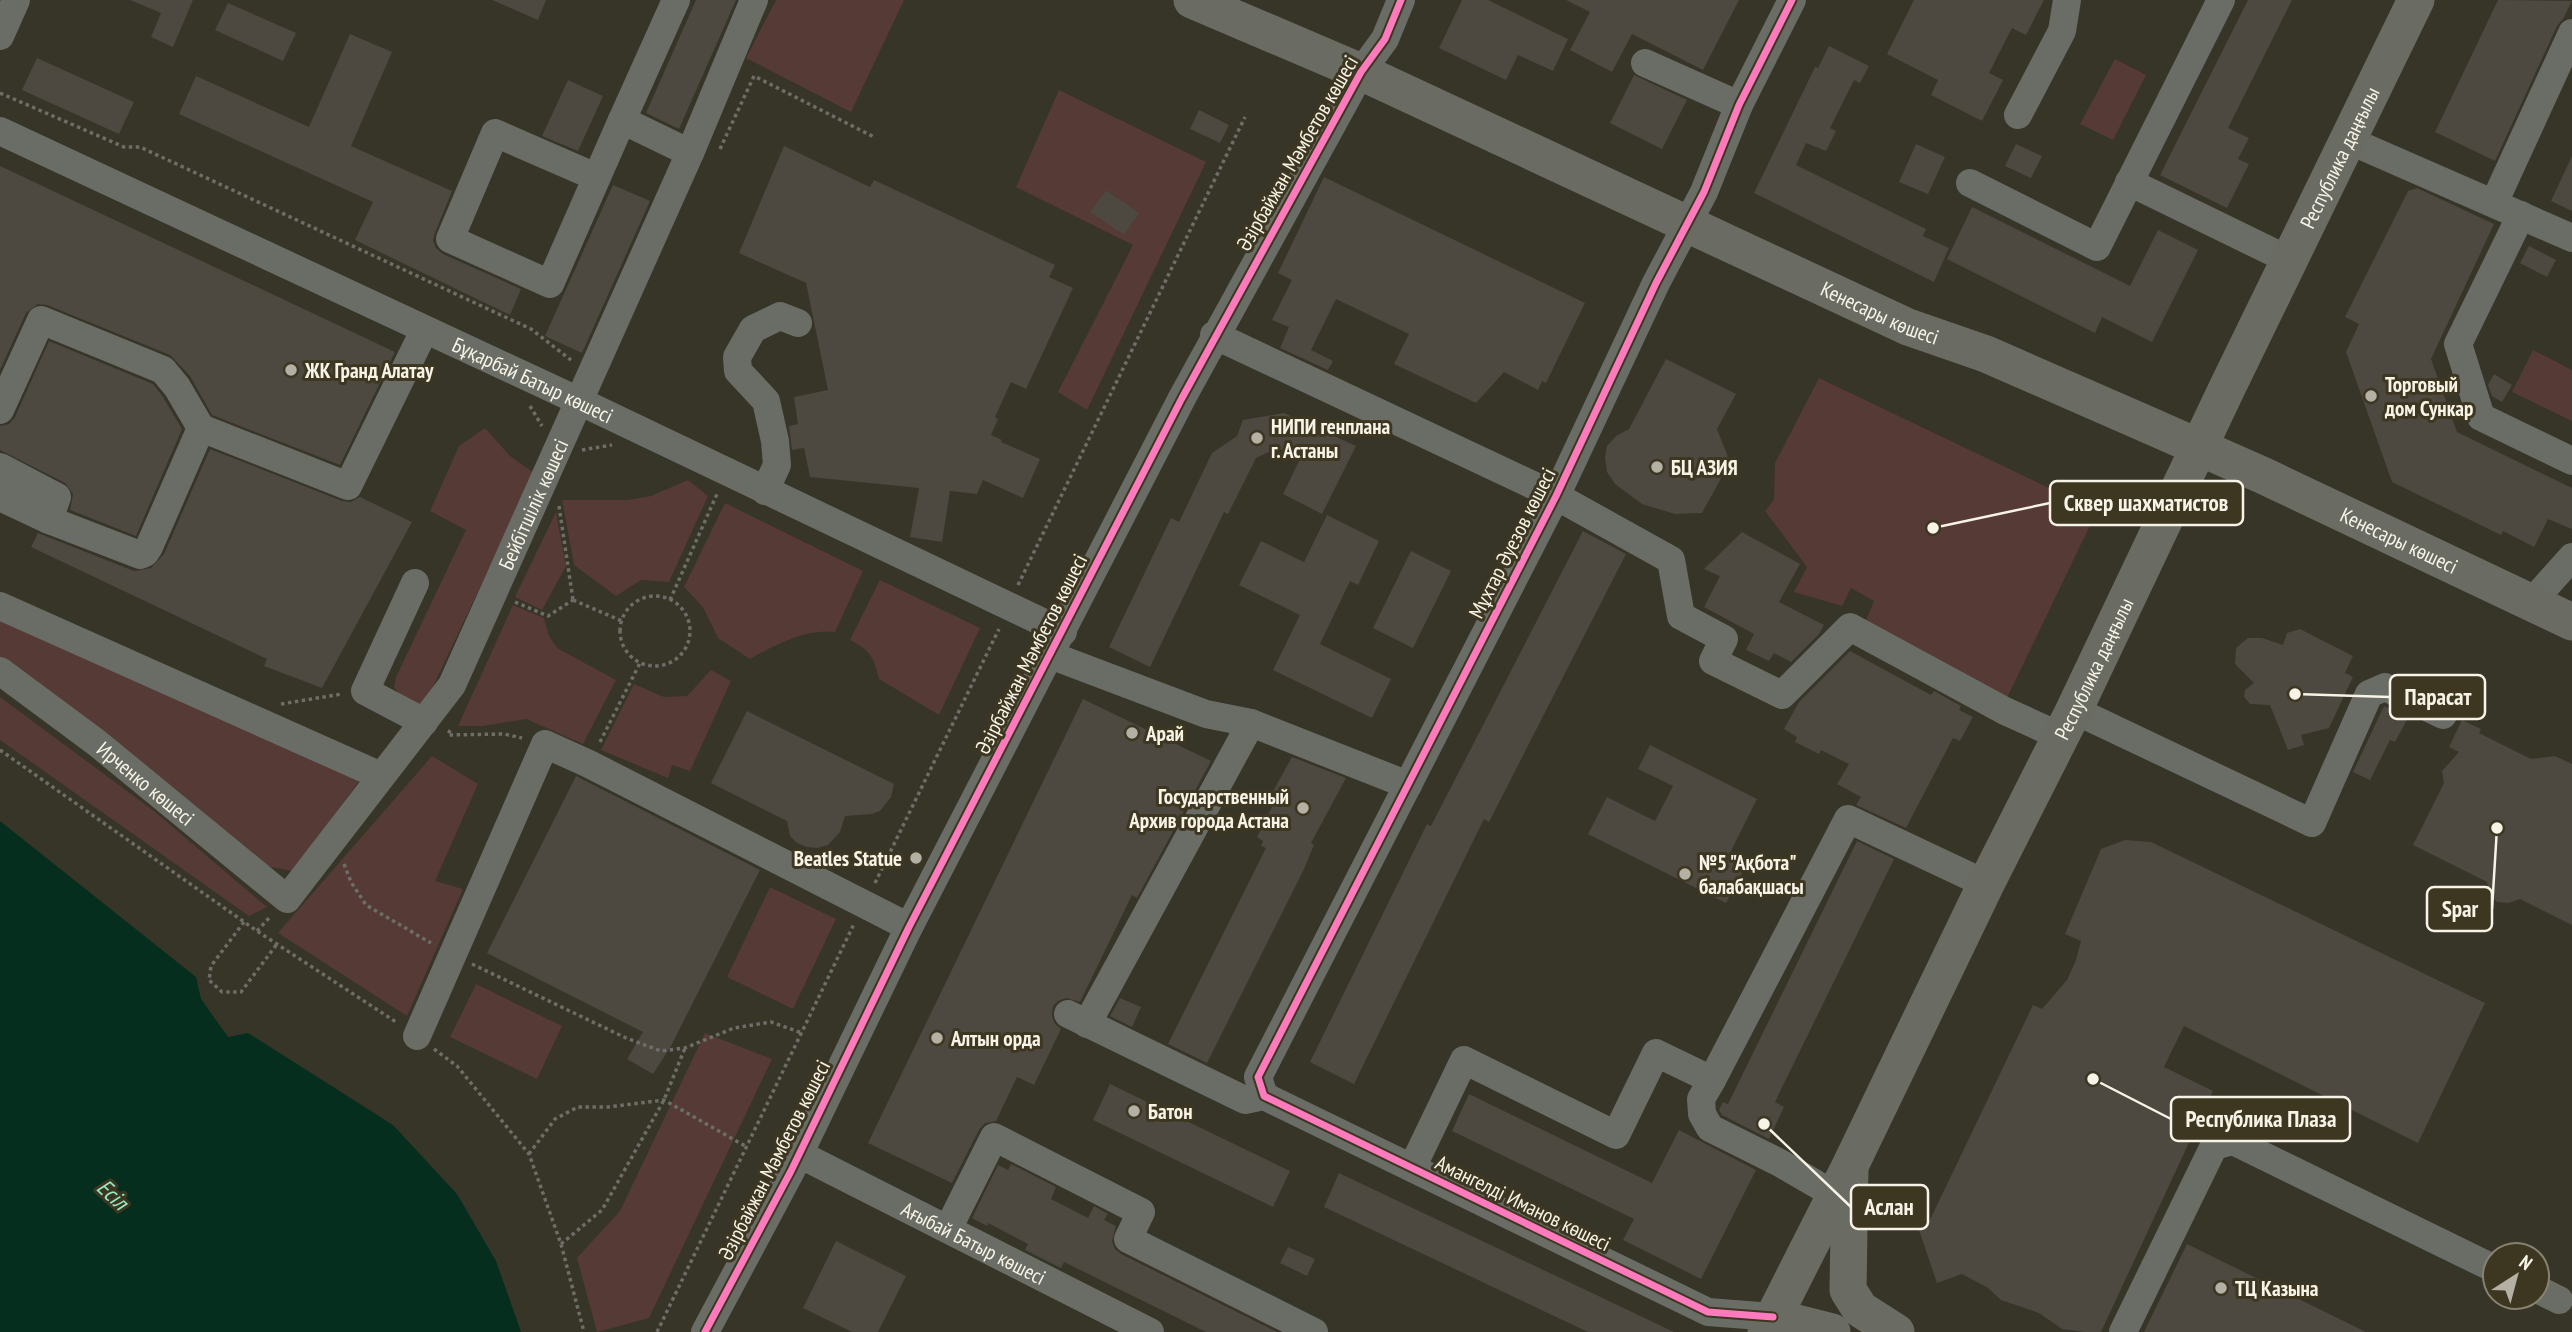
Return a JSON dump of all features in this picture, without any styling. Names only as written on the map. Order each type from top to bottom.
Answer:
[{"type":"main road","name":"Республика даңғылы","points":[[1778,1327],[1843,1180],[2416,0]]},
{"type":"main road","name":"Кенесары көшесі","points":[[1202,2],[1361,72],[1908,327],[1986,354],[2262,475],[2572,622]]},
{"type":"main road","points":[[1843,1180],[1848,1290],[1860,1309],[1896,1332]]},
{"type":"main road","name":"Амангелді Иманов көшесі","points":[[1778,1327],[1832,1332]]},
{"type":"street","points":[[0,36],[16,0]]},
{"type":"street","points":[[596,177],[495,133],[450,239],[550,284],[676,0]]},
{"type":"street","name":"Бейбітшілік көшесі","points":[[288,899],[452,685],[690,153],[754,0]]},
{"type":"street","name":"Әзірбайжан Мәмбетов көшесі","points":[[705,1332],[799,1154],[909,927],[1214,335],[1361,72],[1385,39],[1401,0]]},
{"type":"street","name":"Мұхтар Әуезов көшесі","points":[[1264,1096],[1258,1077],[1556,496],[1656,283],[1704,192],[1739,105],[1792,0]]},
{"type":"street","points":[[2018,115],[2062,31],[2067,0]]},
{"type":"street","points":[[1970,183],[2097,247],[2221,0]]},
{"type":"street","points":[[2494,203],[2572,33]]},
{"type":"street","points":[[1645,63],[1739,105]]},
{"type":"street","points":[[622,120],[690,153]]},
{"type":"street","name":"Бұқарбай Батыр көшесі","points":[[0,131],[579,401],[765,491],[1056,644],[1206,713],[1251,723],[1408,785]]},
{"type":"street","points":[[2348,140],[2572,238]]},
{"type":"street","points":[[2129,182],[2289,260]]},
{"type":"street","points":[[2521,215],[2458,344],[2481,417],[2572,461]]},
{"type":"street","points":[[765,491],[777,465],[775,442],[766,401],[738,372],[737,357],[753,329],[780,316],[798,323]]},
{"type":"street","points":[[0,410],[41,320],[163,370],[177,387],[201,428],[348,486],[424,331]]},
{"type":"street","points":[[1214,335],[1556,496],[1671,560],[1681,616],[1724,639],[1713,661],[1782,695],[1850,627],[2005,711],[2067,723],[2312,823],[2369,694],[2385,687],[2443,715]]},
{"type":"street","points":[[0,497],[49,520],[140,555],[145,553],[201,428]]},
{"type":"street","points":[[0,467],[57,497],[49,520]]},
{"type":"street","points":[[2531,603],[2572,556]]},
{"type":"street","points":[[415,583],[365,691],[425,722]]},
{"type":"street","points":[[0,606],[381,776]]},
{"type":"street","name":"Ирченко көшесі","points":[[0,671],[97,743],[288,899]]},
{"type":"street","name":"Амангелді Иманов көшесі","points":[[1251,723],[1077,1019],[1245,1100],[1264,1096],[1708,1312],[1778,1327]]},
{"type":"street","points":[[416,1036],[545,744],[909,927]]},
{"type":"street","points":[[1843,1180],[1780,1163],[1710,1128],[1702,1114],[1702,1099],[1848,819],[1986,884]]},
{"type":"street","points":[[1412,1168],[1465,1060],[1616,1135],[1656,1053],[1712,1080]]},
{"type":"street","points":[[948,1229],[994,1137],[1141,1212],[1128,1239],[1314,1332]]},
{"type":"street","points":[[2123,1332],[2214,1146],[2233,1141],[2481,1262]]},
{"type":"street","name":"Ағыбай Батыр көшесі","points":[[799,1154],[948,1229],[1100,1321],[1150,1332]]},
{"type":"street","points":[[1662,1290],[1688,1309],[1699,1332]]},
{"type":"path","points":[[720,150],[754,76],[874,137]]},
{"type":"path","points":[[0,93],[124,147],[140,147],[531,329],[578,365]]},
{"type":"path","points":[[1013,596],[1245,117]]},
{"type":"path","points":[[670,600],[721,486]]},
{"type":"path","points":[[559,506],[573,600]]},
{"type":"path","points":[[650,597],[670,600],[678,605],[688,622],[688,642],[677,658],[669,663],[649,666],[640,663],[625,649],[620,631],[626,612],[641,599],[650,597]]},
{"type":"path","points":[[509,600],[548,616],[573,600]]},
{"type":"path","points":[[573,600],[622,621]]},
{"type":"path","points":[[657,1332],[1003,620]]},
{"type":"path","points":[[589,764],[640,663]]},
{"type":"path","points":[[237,710],[365,691]]},
{"type":"path","points":[[453,723],[448,735],[504,734],[545,744]]},
{"type":"path","points":[[0,750],[244,922],[457,1066],[529,1154],[561,1244],[584,1332]]},
{"type":"path","points":[[343,860],[351,882],[366,905],[452,954],[626,1038],[661,1052],[685,1048],[734,1028],[771,1022],[802,1033]]},
{"type":"path","points":[[244,922],[212,966],[209,980],[222,992],[241,992],[277,944]]},
{"type":"path","points":[[561,1244],[603,1210],[664,1100],[685,1048]]},
{"type":"path","points":[[529,1154],[555,1119],[578,1107],[608,1107],[664,1100],[747,1147]]},
{"type":"shaded area","points":[[776,0],[904,0],[851,112],[746,58]]},
{"type":"shaded area","points":[[2115,59],[2146,75],[2113,140],[2080,124]]},
{"type":"shaded area","points":[[1059,90],[1206,162],[1087,410],[1058,392],[1133,245],[1016,187]]},
{"type":"shaded area","points":[[2533,350],[2572,370],[2572,421],[2512,392]]},
{"type":"shaded area","points":[[1819,378],[2097,511],[2005,702],[1865,623],[1874,601],[1851,588],[1842,606],[1794,592],[1807,567],[1765,511],[1774,500],[1775,463]]},
{"type":"shaded area","points":[[485,428],[510,456],[534,473],[430,693],[421,704],[405,699],[396,691],[396,677],[466,530],[430,511],[459,446]]},
{"type":"shaded area","points":[[688,480],[708,496],[669,582],[641,580],[616,596],[574,565],[562,500],[627,500],[651,496]]},
{"type":"shaded area","points":[[725,503],[863,571],[835,632],[802,635],[750,659],[718,638],[703,607],[684,587]]},
{"type":"shaded area","points":[[556,512],[566,566],[542,610],[515,597]]},
{"type":"shaded area","points":[[880,580],[980,628],[939,715],[879,679],[870,655],[850,640]]},
{"type":"shaded area","points":[[513,605],[544,618],[549,636],[557,648],[616,680],[583,744],[526,719],[483,726],[458,726]]},
{"type":"shaded area","points":[[0,620],[360,780],[293,871],[266,866],[0,658]]},
{"type":"shaded area","points":[[711,670],[731,681],[690,771],[672,765],[668,778],[601,750],[634,684],[664,697],[687,696]]},
{"type":"shaded area","points":[[0,697],[154,811],[267,907],[249,916],[0,740]]},
{"type":"shaded area","points":[[432,756],[478,784],[435,881],[463,889],[407,1016],[278,933]]},
{"type":"shaded area","points":[[770,887],[836,919],[793,1009],[727,977]]},
{"type":"shaded area","points":[[476,984],[562,1026],[537,1079],[450,1037]]},
{"type":"shaded area","points":[[705,1033],[772,1059],[649,1318],[597,1332],[577,1258],[620,1211]]},
{"type":"water","name":"Есіл","points":[[0,821],[196,977],[201,999],[228,1037],[248,1033],[393,1125],[457,1194],[496,1261],[521,1332],[0,1332]]},
{"type":"building","points":[[130,0],[193,0],[173,47],[151,37],[161,13]]},
{"type":"building","points":[[492,0],[546,0],[538,20]]},
{"type":"building","points":[[696,0],[736,0],[679,129],[646,113]]},
{"type":"building","points":[[1462,0],[1488,0],[1568,39],[1553,71],[1518,55],[1506,80],[1439,48]]},
{"type":"building","points":[[1566,0],[1739,0],[1703,70],[1632,34],[1612,72],[1570,50],[1590,12]]},
{"type":"building","points":[[1914,0],[2044,0],[2026,35],[2012,28],[1989,73],[2003,80],[1982,121],[1931,95],[1938,80],[1887,54]]},
{"type":"building","points":[[2248,0],[2292,0],[2228,128],[2249,138],[2238,159],[2249,164],[2227,208],[2160,175]]},
{"type":"building","points":[[2498,0],[2572,1],[2557,26],[2495,161],[2435,132]]},
{"type":"building","points":[[228,3],[296,33],[283,61],[215,30]]},
{"type":"building","points":[[350,34],[392,52],[351,146],[452,191],[433,240],[436,248],[443,254],[521,289],[510,315],[355,240],[373,202],[179,114],[196,76],[309,127]]},
{"type":"building","points":[[1829,46],[1869,66],[1860,83],[1854,80],[1830,128],[1836,131],[1826,151],[1806,143],[1796,165],[1926,229],[1923,236],[1949,248],[1934,282],[1754,193],[1815,67],[1818,68]]},
{"type":"building","points":[[37,58],[134,102],[119,134],[22,90]]},
{"type":"building","points":[[1634,75],[1687,100],[1662,149],[1610,123]]},
{"type":"building","points":[[568,80],[603,96],[578,151],[542,136]]},
{"type":"building","points":[[1199,110],[1229,125],[1220,143],[1190,129]]},
{"type":"building","points":[[1916,144],[1945,157],[1928,194],[1899,182]]},
{"type":"building","points":[[2016,144],[2042,156],[2031,178],[2005,166]]},
{"type":"building","points":[[784,146],[870,187],[874,180],[1055,265],[1049,277],[1073,288],[1026,389],[1011,382],[995,417],[998,419],[991,435],[1040,459],[1023,498],[983,480],[977,494],[950,491],[942,542],[910,537],[919,488],[810,477],[804,448],[792,450],[789,426],[798,424],[794,397],[828,390],[806,283],[739,253]]},
{"type":"building","points":[[2572,156],[2572,211],[2551,201]]},
{"type":"building","points":[[0,166],[395,352],[340,465],[212,415],[190,376],[170,355],[47,305],[38,304],[26,313],[0,370]]},
{"type":"building","points":[[1324,177],[1585,303],[1546,383],[1542,381],[1538,390],[1504,372],[1476,403],[1394,364],[1409,334],[1336,299],[1311,350],[1333,361],[1328,370],[1280,348],[1289,327],[1272,320],[1292,280],[1278,273]]},
{"type":"building","points":[[613,185],[650,201],[582,353],[545,336]]},
{"type":"building","points":[[2417,188],[2494,224],[2431,359],[2457,432],[2572,488],[2572,529],[2548,519],[2534,547],[2503,531],[2501,535],[2392,482],[2346,352],[2359,324],[2345,317],[2408,191]]},
{"type":"building","points":[[1106,190],[1139,213],[1124,235],[1090,212]]},
{"type":"building","points":[[1972,207],[2130,286],[2158,230],[2198,250],[2152,342],[2102,317],[2095,333],[1947,259]]},
{"type":"building","points":[[2529,246],[2556,260],[2547,277],[2520,263]]},
{"type":"building","points":[[49,341],[153,384],[182,429],[136,536],[70,510],[73,494],[65,483],[0,450],[0,426],[9,424],[15,417]]},
{"type":"building","points":[[1666,359],[1736,394],[1717,429],[1730,462],[1702,513],[1675,514],[1642,504],[1615,484],[1607,472],[1607,446],[1616,436],[1629,429]]},
{"type":"building","points":[[2494,374],[2512,385],[2502,402],[2492,396],[2488,385]]},
{"type":"building","points":[[1284,413],[1356,446],[1322,514],[1283,494],[1300,459],[1277,448],[1256,458],[1228,514],[1224,512],[1150,667],[1109,647],[1171,518],[1179,522],[1212,453],[1237,436],[1243,420]]},
{"type":"building","points":[[210,449],[342,501],[351,502],[360,497],[412,522],[322,688],[264,666],[267,659],[31,547],[38,533],[134,571],[151,568],[164,554]]},
{"type":"building","points":[[1327,515],[1379,541],[1358,585],[1350,581],[1320,644],[1391,679],[1372,718],[1273,670],[1300,615],[1239,585],[1261,541],[1304,562]]},
{"type":"building","points":[[1583,531],[1626,554],[1489,822],[1484,819],[1354,1084],[1310,1062],[1427,824],[1431,826]]},
{"type":"building","points":[[1742,532],[1800,564],[1779,602],[1824,625],[1819,634],[1791,662],[1774,653],[1769,661],[1746,650],[1754,634],[1704,607],[1720,576],[1704,569]]},
{"type":"building","points":[[1411,551],[1451,571],[1413,648],[1373,628]]},
{"type":"building","points":[[2300,629],[2353,656],[2345,673],[2353,677],[2329,728],[2301,735],[2304,745],[2288,750],[2270,705],[2250,704],[2244,697],[2245,690],[2254,683],[2235,664],[2236,648],[2248,638],[2262,638],[2283,645],[2287,633]]},
{"type":"building","points":[[1850,651],[1931,695],[1934,691],[1961,706],[1959,710],[1973,717],[1960,741],[1953,738],[1906,828],[1856,805],[1861,797],[1837,784],[1849,764],[1821,750],[1819,754],[1795,742],[1797,737],[1784,729],[1799,702]]},
{"type":"building","points":[[1083,699],[1211,761],[1137,898],[1132,895],[1080,1002],[1066,998],[1053,1006],[1052,1016],[1061,1029],[1034,1085],[1017,1077],[996,1121],[985,1123],[979,1130],[952,1183],[868,1143]]},
{"type":"building","points":[[2384,706],[2408,718],[2395,742],[2390,740],[2370,780],[2353,772]]},
{"type":"building","points":[[747,711],[894,784],[891,797],[880,811],[845,816],[840,832],[828,845],[818,848],[797,843],[790,836],[787,821],[711,783]]},
{"type":"building","points":[[2462,720],[2481,729],[2479,733],[2531,759],[2555,756],[2572,764],[2572,925],[2520,899],[2509,903],[2497,902],[2489,894],[2487,882],[2413,845],[2444,783],[2442,771],[2459,752],[2449,747]]},
{"type":"building","points":[[1650,745],[1757,799],[1729,855],[1747,864],[1726,903],[1588,834],[1607,797],[1655,821],[1673,786],[1638,769]]},
{"type":"building","points":[[1292,757],[1346,778],[1311,843],[1314,845],[1304,869],[1207,1063],[1168,1044],[1266,848],[1261,846],[1263,841],[1257,837],[1273,805],[1267,802]]},
{"type":"building","points":[[576,776],[760,870],[671,1046],[653,1074],[627,1059],[643,1032],[487,953]]},
{"type":"building","points":[[2125,840],[2151,842],[2485,1003],[2418,1143],[2184,1026],[2164,1067],[2213,1091],[2101,1332],[2084,1332],[2062,1329],[2039,1313],[2001,1300],[1988,1288],[1962,1274],[1937,1283],[1919,1230],[1926,1228],[2033,1005],[2042,1009],[2067,980],[2081,941],[2065,934],[2101,849]]},
{"type":"building","points":[[1857,841],[1894,859],[1775,1102],[1784,1107],[1769,1139],[1722,1115],[1719,1110],[1723,1102],[1728,1104]]},
{"type":"building","points":[[1120,998],[1141,1007],[1132,1027],[1110,1016]]},
{"type":"building","points":[[1110,1084],[1290,1171],[1273,1207],[1093,1120]]},
{"type":"building","points":[[1469,1094],[1652,1183],[1679,1130],[1756,1170],[1701,1279],[1623,1240],[1634,1219],[1452,1131]]},
{"type":"building","points":[[1011,1164],[1056,1187],[1051,1199],[1088,1218],[1094,1206],[1108,1214],[1104,1220],[1116,1226],[1112,1241],[1121,1254],[1277,1332],[1206,1332],[1064,1262],[1061,1268],[1025,1250],[1028,1244],[988,1223],[987,1226],[972,1218],[998,1165],[1008,1170]]},
{"type":"building","points":[[1339,1173],[1674,1332],[1588,1332],[1324,1207]]},
{"type":"building","points":[[836,1241],[906,1276],[878,1332],[852,1332],[803,1308]]},
{"type":"building","name":"ТЦ Казына","points":[[2187,1244],[2366,1332],[2144,1332]]},
{"type":"building","points":[[1288,1247],[1315,1259],[1307,1276],[1280,1263]]},
{"type":"cycle path","points":[[705,1332],[791,1171],[909,927],[1182,398],[1361,72],[1385,39],[1401,0]]},
{"type":"cycle path","points":[[1773,1317],[1708,1312],[1264,1096],[1258,1077],[1556,496],[1656,283],[1704,192],[1739,105],[1792,0]]},
{"type":"place","name":"ЖК Гранд Алатау","points":[[291,370]]},
{"type":"place","name":"Торговый дом Сункар","points":[[2371,396]]},
{"type":"place","name":"НИПИ генплана г. Астаны","points":[[1257,438]]},
{"type":"place","name":"БЦ АЗИЯ","points":[[1657,467]]},
{"type":"place","name":"Сквер шахматистов","points":[[1933,528]]},
{"type":"place","name":"Парасат","points":[[2295,694]]},
{"type":"place","name":"Арай","points":[[1132,733]]},
{"type":"place","name":"Государственный Архив города Астана","points":[[1303,808]]},
{"type":"place","name":"Spar","points":[[2497,828]]},
{"type":"place","name":"Beatles Statue","points":[[916,858]]},
{"type":"place","name":"№5 \"Ақбота\" балабақшасы","points":[[1685,874]]},
{"type":"place","name":"Алтын орда","points":[[937,1038]]},
{"type":"place","name":"Республика Плаза","points":[[2093,1079]]},
{"type":"place","name":"Батон","points":[[1134,1111]]},
{"type":"place","name":"Аслан","points":[[1764,1124]]},
{"type":"place","name":"ТЦ Казына","points":[[2221,1288]]}]
